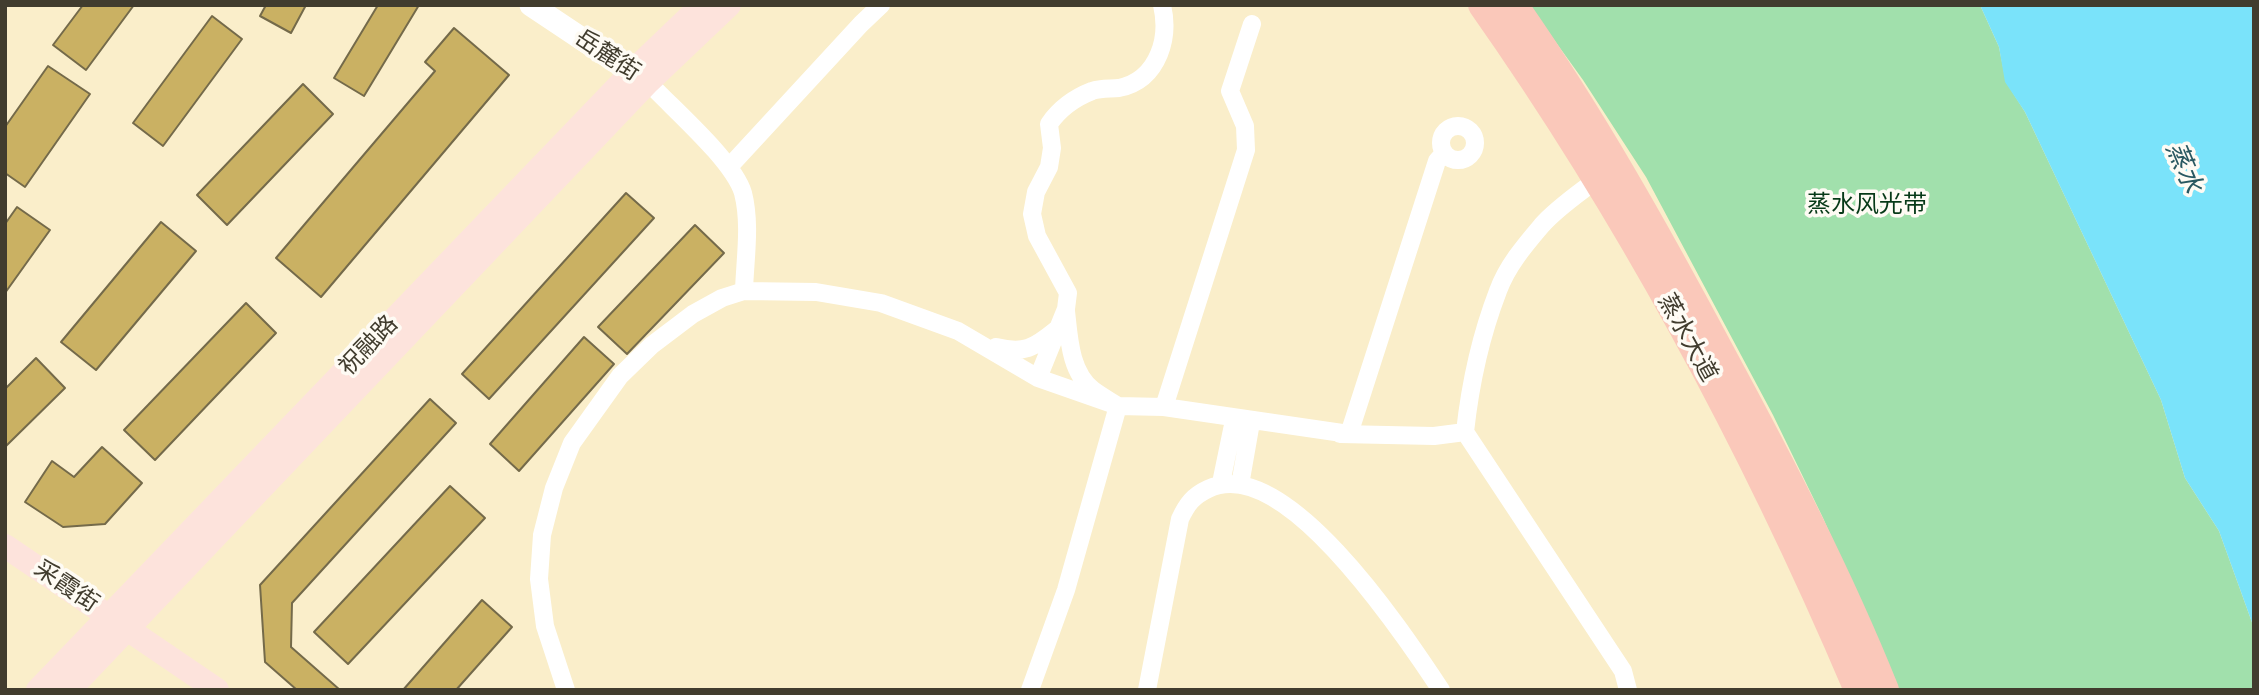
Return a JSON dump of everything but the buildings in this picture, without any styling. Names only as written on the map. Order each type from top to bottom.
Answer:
[{"type":"main road","name":"祝融路","points":[[38,690],[113,627],[702,5]]},
{"type":"main road","name":"祝融路","points":[[639,74],[729,5]]},
{"type":"main road","name":"蒸水大道","points":[[1482,5],[1627,228],[1719,396],[1858,690]]},
{"type":"main road","name":"蒸水大道","points":[[1514,5],[1650,221],[1675,267],[1796,494],[1867,644],[1885,690]]},
{"type":"main road","name":"采霞街","points":[[5,545],[113,627]]},
{"type":"main road","name":"采霞街","points":[[5,562],[113,627]]},
{"type":"main road","name":"祝融路","points":[[69,690],[113,627]]},
{"type":"main road","points":[[113,627],[194,690]]},
{"type":"main road","points":[[113,627],[218,690]]},
{"type":"street","name":"岳麓街","points":[[531,5],[639,74]]},
{"type":"street","name":"岳麓街","points":[[549,5],[639,74]]},
{"type":"street","points":[[729,167],[881,5]]},
{"type":"street","points":[[1075,391],[1065,369],[1060,336],[1068,293],[1037,236],[1032,214],[1036,192],[1049,167],[1052,148],[1049,124],[1058,111],[1074,99],[1095,90],[1121,87],[1138,81],[1153,68],[1162,47],[1166,22],[1162,5]]},
{"type":"street","points":[[1164,407],[1246,150],[1245,126],[1230,91],[1252,24]]},
{"type":"street","points":[[639,74],[729,167],[742,191],[747,214],[744,291]]},
{"type":"street","points":[[1349,434],[1437,161],[1444,153]]},
{"type":"street","points":[[1596,180],[1544,222],[1516,257],[1498,290],[1474,382],[1465,432],[1623,671],[1628,690]]},
{"type":"street","points":[[566,690],[545,626],[539,579],[542,535],[551,500],[572,443],[620,376],[652,345],[693,314],[722,298],[744,291],[816,292],[881,303],[958,331],[1038,378],[1118,405],[1164,407],[1294,433],[1434,436],[1465,432]]},
{"type":"street","points":[[1038,378],[1066,309]]},
{"type":"street","points":[[1066,309],[1076,366],[1093,390],[1118,405]]},
{"type":"street","points":[[982,343],[1012,351],[1028,350],[1058,328]]},
{"type":"street","points":[[1030,690],[1066,590],[1118,405]]},
{"type":"street","points":[[1221,483],[1242,424]]},
{"type":"street","points":[[1240,485],[1242,424]]},
{"type":"street","points":[[1147,690],[1180,519],[1188,502],[1221,483],[1240,485],[1272,497],[1294,512],[1325,540],[1384,606],[1441,690]]},
{"type":"green space","name":"蒸水风光带","points":[[1529,5],[1980,5],[1999,47],[2006,82],[2025,112],[2161,400],[2185,478],[2219,531],[2254,628],[2254,690],[1899,690],[1823,518],[1773,415],[1646,177],[1583,80]]},
{"type":"water","name":"蒸水","points":[[1980,5],[2254,5],[2254,628],[2219,531],[2185,478],[2161,400],[2025,112],[2005,82],[1999,47]]}]
